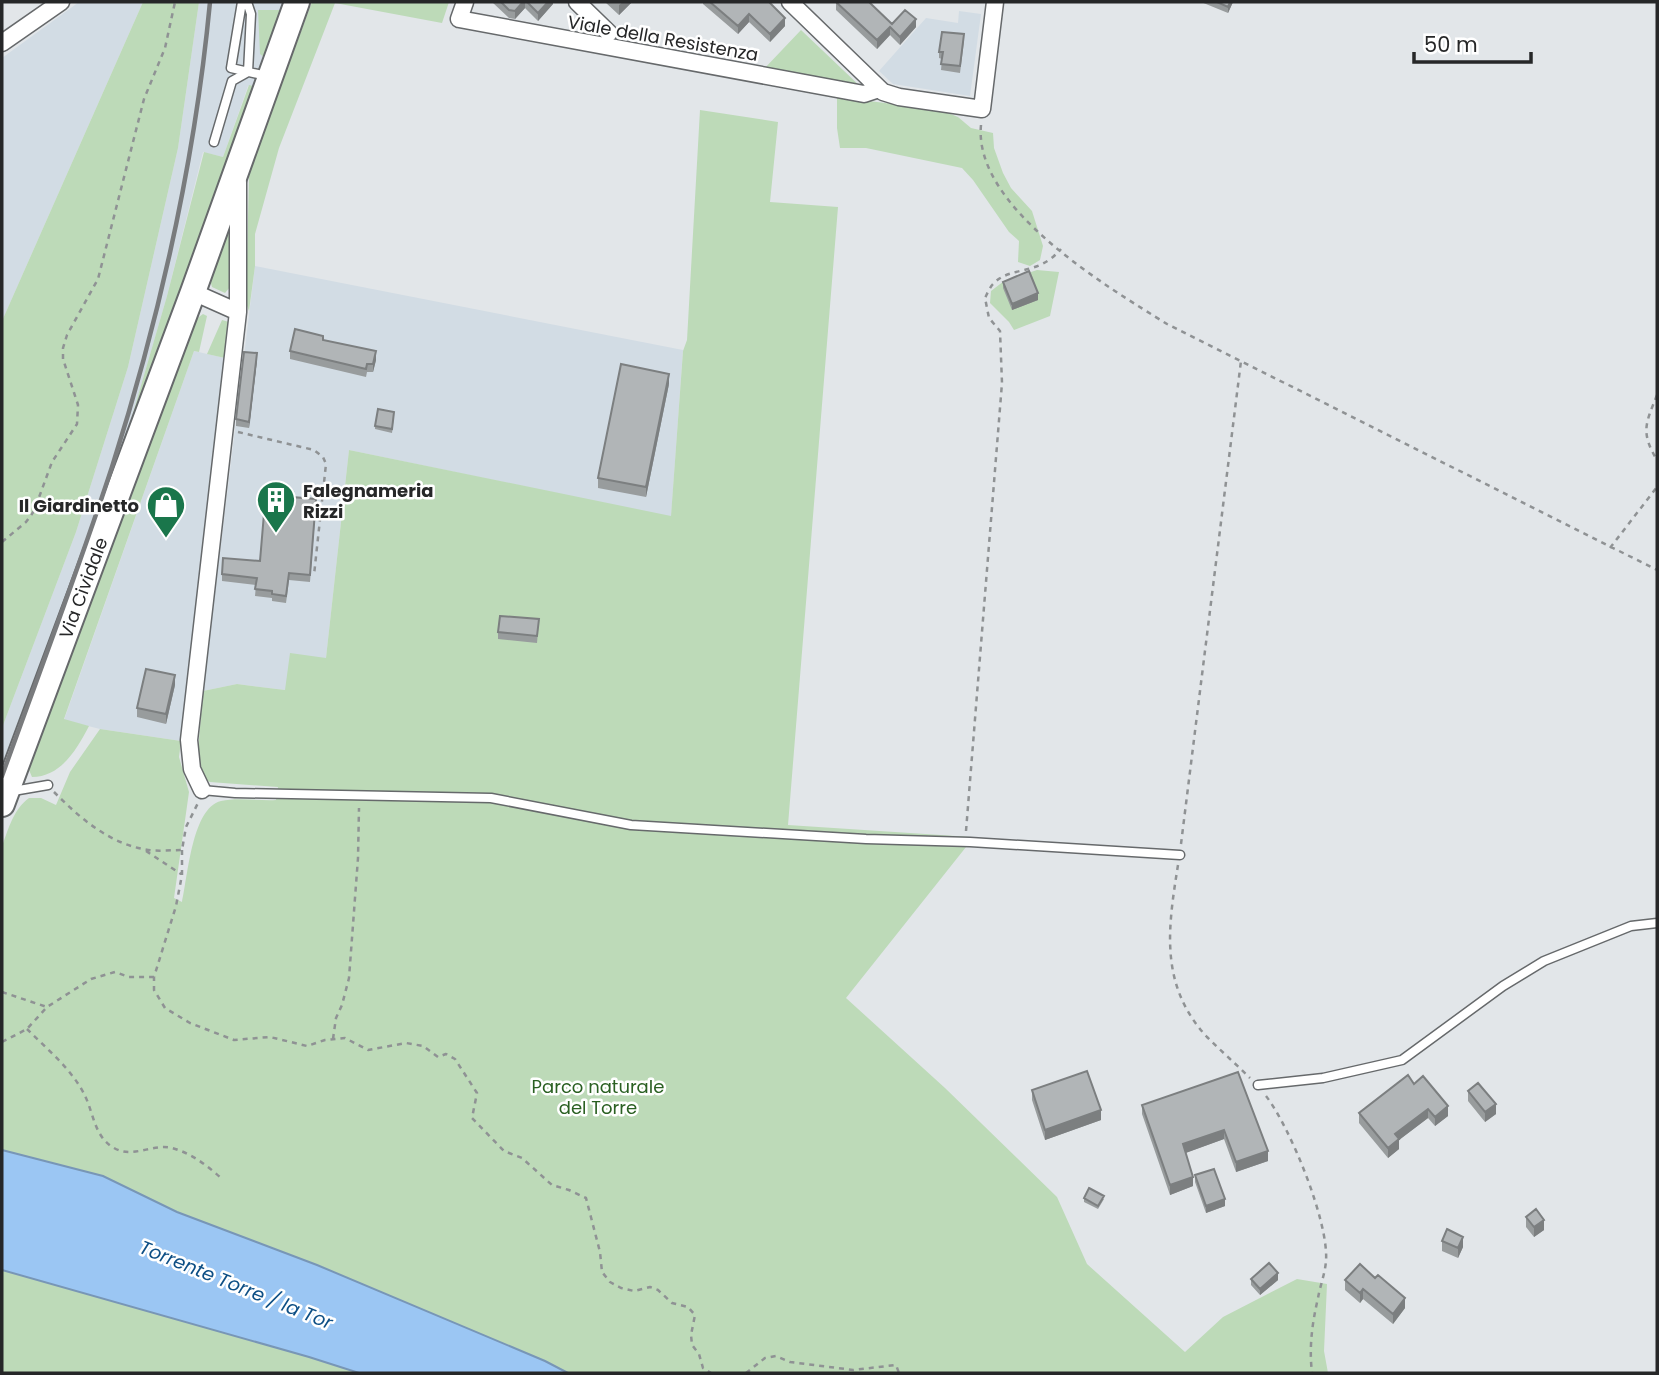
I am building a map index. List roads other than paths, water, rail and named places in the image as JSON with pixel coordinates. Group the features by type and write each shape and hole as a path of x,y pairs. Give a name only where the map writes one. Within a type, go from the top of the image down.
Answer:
{"main road":[{"name":"Via Cividale","path":"4,798 193,292 238,162 259,75 297,2"}],"street":[{"path":"2,43 61,2"},
{"name":"Viale della Resistenza","path":"465,2 459,19 864,94 879,89"},
{"name":"Viale della Resistenza","path":"577,2 609,33"},
{"name":"Viale della Resistenza","path":"790,2 879,89 893,96 982,109 995,2"},
{"name":"Via Cividale","path":"202,790 192,769 189,740 225,429 244,314 238,162"},
{"path":"193,292 244,314"}],"lane":[{"path":"245,2 231,68 259,75"},
{"path":"245,2 251,14 259,75"},
{"path":"214,142 232,81 259,75"},
{"path":"4,798 48,785"},
{"path":"202,790 491,798 631,825 866,839 965,841 1180,855"},
{"path":"1258,1086 1323,1079 1402,1060 1503,986 1544,961 1631,926 1657,923"}],"water":[{"name":"Torrente Torre / la Tor","path":"2,1150 103,1176 177,1212 317,1265 568,1373 359,1373 2,1270"}],"railway":[{"path":"2,776 99,506 145,353 185,179 210,2"}],"place":[{"name":"Falegnameria Rizzi","path":"276,534"},
{"name":"Il Giardinetto","path":"166,539"}],"park label":[{"name":"Parco naturale del Torre","path":"598,1096"}]}
